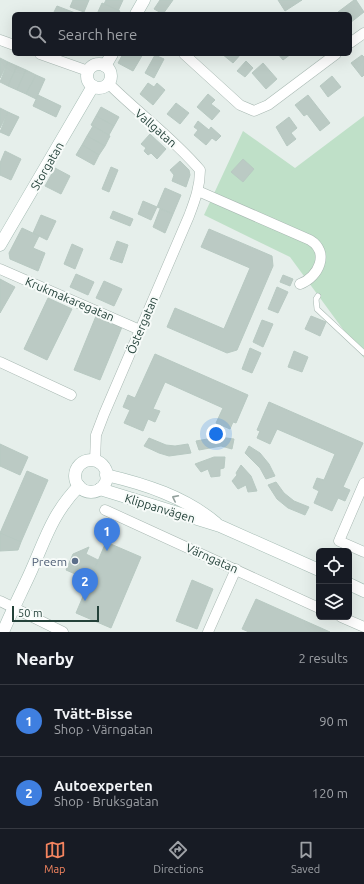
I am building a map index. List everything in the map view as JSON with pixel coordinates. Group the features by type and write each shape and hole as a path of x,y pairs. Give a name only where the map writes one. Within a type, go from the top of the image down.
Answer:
{"street":[{"path":"138,12 144,0"},
{"path":"352,42 364,33"},
{"path":"0,40 12,44"},
{"path":"46,56 88,71"},
{"path":"105,66 111,56"},
{"path":"186,56 240,105 254,111 268,105 333,56"},
{"path":"98,64 105,66 111,77 108,83 98,88 93,86 87,77 88,71 92,66 98,64"},
{"name":"Vallgatan","path":"108,83 130,105 190,157 200,170 200,175"},
{"name":"Storgatan","path":"0,245 93,86"},
{"name":"Östergatan","path":"95,461 96,435 198,191 200,175"},
{"path":"198,191 310,240 319,246 321,254 319,266 310,280 300,284"},
{"name":"Krukmakaregatan","path":"0,269 140,330"},
{"path":"0,362 71,395"},
{"path":"86,461 95,461 104,468 106,475 106,481 100,489 89,492 78,486 75,478 77,469 86,461"},
{"name":"Klippanvägen","path":"106,475 166,493 204,512 220,526"},
{"path":"364,483 339,541 364,552"},
{"path":"3,632 48,529 63,502 78,486"},
{"name":"Klippanvägen","path":"100,489 220,526 316,569"},
{"name":"Värngatan","path":"105,510 316,607"},
{"path":"208,632 236,569"},
{"path":"352,585 364,591"},
{"path":"0,601 63,632"},
{"path":"348,620 364,627"}],"lane":[{"path":"318,296 316,299 317,309 364,353"}],"green space":[{"path":"364,116 364,358 290,257 204,215 243,131 295,168"}],"building":[{"path":"73,0 89,0 84,12 70,7"},
{"path":"106,0 123,0 118,11 104,4"},
{"path":"160,0 173,0 164,12 159,12 154,9"},
{"path":"278,0 302,0 285,11"},
{"path":"356,0 364,12 352,21 352,12 338,12"},
{"path":"102,3 120,11 119,12 98,12"},
{"path":"57,6 73,12 54,12"},
{"path":"362,55 364,57 364,75 362,77 351,63"},
{"path":"122,56 142,56 133,71 118,63"},
{"path":"154,56 164,59 154,78 145,73"},
{"path":"224,56 239,56 233,63"},
{"path":"280,56 288,56 283,60"},
{"path":"0,58 8,62 0,78"},
{"path":"246,61 253,68 245,77 237,71"},
{"path":"8,62 17,66 8,86 0,82"},
{"path":"263,63 277,79 266,89 252,73"},
{"path":"17,66 26,70 17,90 8,86"},
{"path":"26,70 36,75 26,94 17,90"},
{"path":"36,75 45,79 36,99 26,94"},
{"path":"332,76 341,87 328,97 320,86"},
{"path":"148,83 154,87 157,83 165,90 153,105 140,94"},
{"path":"208,94 215,100 211,104 220,111 212,120 197,107"},
{"path":"38,95 61,106 56,117 33,106"},
{"path":"308,95 330,123 320,131 307,114 304,116 295,105"},
{"path":"176,103 189,113 180,124 167,114"},
{"path":"101,107 119,117 114,126 96,116"},
{"path":"0,108 8,112 0,128"},
{"path":"8,112 19,117 9,136 0,132"},
{"path":"96,116 114,126 109,135 91,125"},
{"path":"289,117 297,128 291,133 296,139 287,146 276,127"},
{"path":"198,121 209,130 211,127 221,136 216,141 212,138 206,145 194,135 198,130 194,127"},
{"path":"93,126 110,136 105,146 87,136"},
{"path":"150,134 166,149 157,159 151,153 148,155 144,151 146,148 141,144"},
{"path":"87,136 105,146 99,155 82,145"},
{"path":"82,145 99,155 94,165 76,155"},
{"path":"5,151 21,159 11,180 0,175 0,163"},
{"path":"243,159 254,169 243,182 231,172"},
{"path":"180,161 189,170 190,175 186,187 172,181 174,175 170,170"},
{"path":"111,167 118,170 109,192 102,189"},
{"path":"55,168 70,176 61,194 45,186"},
{"path":"165,188 181,195 173,214 157,207"},
{"path":"143,201 157,207 151,220 138,214"},
{"path":"160,209 173,214 165,233 153,227"},
{"path":"113,211 133,219 130,226 110,218"},
{"path":"41,215 56,221 47,240 33,233"},
{"path":"22,228 39,236 33,248 45,253 38,271 10,259 9,253"},
{"path":"209,229 272,256 273,266 237,350 227,353 167,327 175,308 224,329 250,268 201,247"},
{"path":"117,241 128,245 122,263 110,259"},
{"path":"72,244 83,249 75,269 64,264"},
{"path":"76,274 94,282 88,295 70,287"},
{"path":"283,275 293,279 290,286 280,282"},
{"path":"0,279 15,287 0,313"},
{"path":"104,281 122,289 114,306 96,298"},
{"path":"277,287 288,292 278,313 268,309"},
{"path":"48,298 72,309 47,360 24,349"},
{"path":"96,316 122,327 100,380 74,370"},
{"path":"311,316 326,322 320,336 305,329"},
{"path":"262,320 273,324 263,347 253,342"},
{"path":"250,348 261,353 252,373 242,369"},
{"path":"294,351 308,357 302,372 288,367"},
{"path":"155,354 248,395 236,423 233,422 230,429 216,423 223,408 165,382 153,409 160,411 155,422 148,419 143,431 124,423 130,410 123,407 128,395 135,398"},
{"path":"269,402 363,443 343,487 350,490 345,501 338,498 332,511 314,503 319,491 313,488 317,478 324,480 335,454 277,429 270,444 257,438 260,431 257,430"},
{"path":"219,437 234,439 232,449 221,446 199,450 196,441"},
{"path":"149,438 166,445 175,446 188,444 191,453 169,456 159,453 144,446"},
{"path":"0,444 28,457 20,475 0,466"},
{"path":"249,446 260,453 269,464 275,476 266,479 260,468 245,453"},
{"path":"214,457 225,457 224,468 220,469 220,476 211,477 208,469 201,472 195,464"},
{"path":"241,465 251,476 257,491 248,492 246,485 238,489 232,481 237,475 236,473"},
{"path":"27,471 48,480 21,542 0,533"},
{"path":"276,482 284,493 294,501 309,507 305,515 288,508 277,499 268,485"},
{"path":"0,533 21,542 18,550 0,551"},
{"path":"106,542 141,557 111,628 76,613"},
{"path":"89,547 86,554 98,560 89,580 66,570 73,554"},
{"path":"192,580 213,589 197,629 176,621"},
{"path":"256,599 330,632 249,632 242,629"}],"place":[{"name":"Tvätt-Bisse","path":"107,551"},
{"name":"Preem","path":"75,561"},
{"name":"Autoexperten","path":"85,601"}]}
